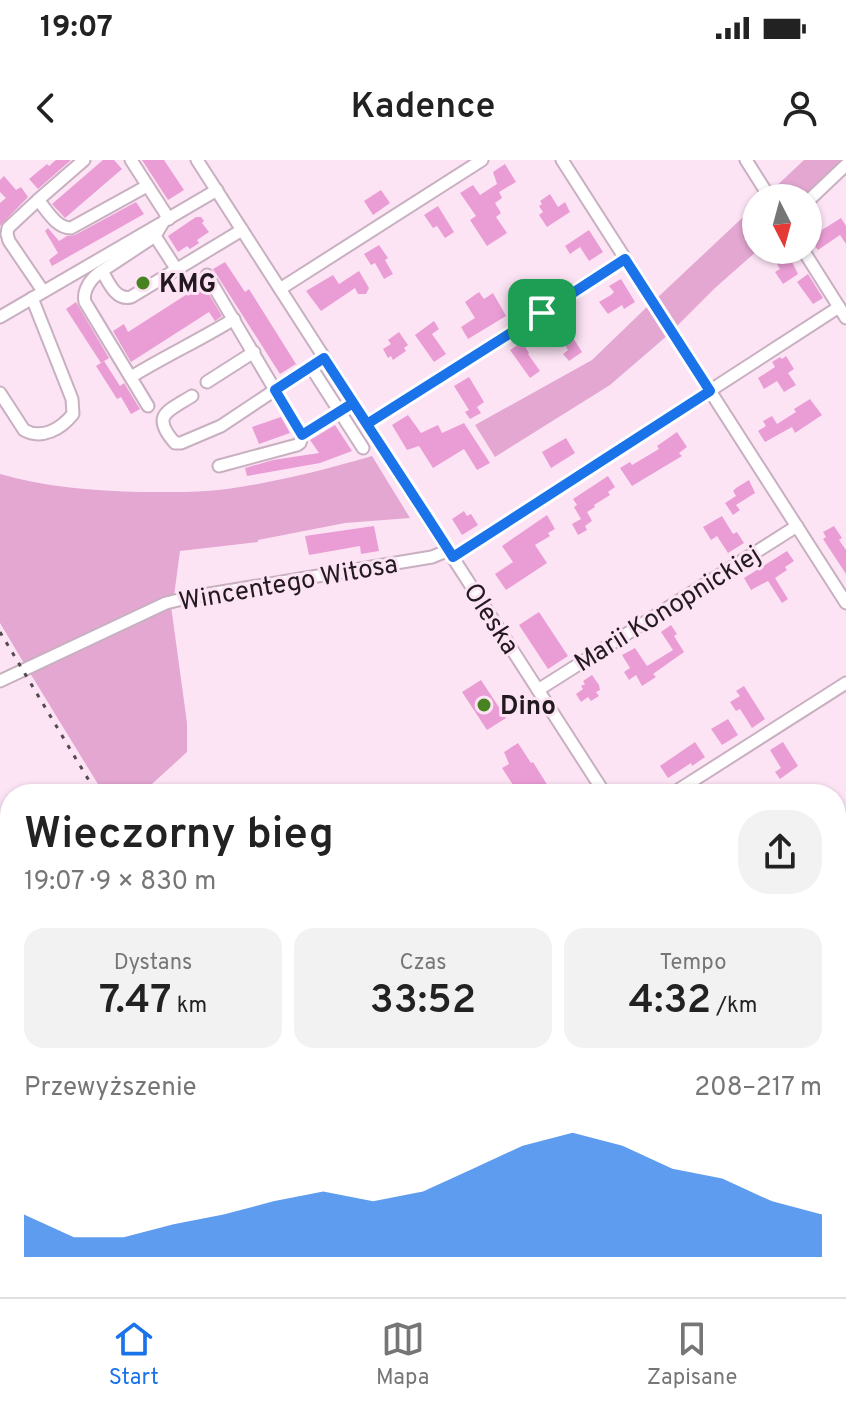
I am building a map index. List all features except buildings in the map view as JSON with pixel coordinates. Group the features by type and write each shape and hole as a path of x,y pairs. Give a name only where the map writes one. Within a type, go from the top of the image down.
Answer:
{"street":[{"path":"43,291 9,241 8,228 84,160"},
{"path":"131,160 166,220"},
{"name":"Oleska","path":"197,160 599,784"},
{"path":"280,289 482,160"},
{"path":"562,160 846,603"},
{"path":"746,160 761,184"},
{"path":"822,188 846,165"},
{"path":"38,200 59,225 71,228 147,186"},
{"path":"0,317 217,190"},
{"path":"148,406 85,302 85,293 94,276 155,236 166,220"},
{"path":"102,271 118,296 124,299 131,297 242,230"},
{"path":"155,236 177,270"},
{"path":"367,424 625,259"},
{"path":"812,264 846,318"},
{"path":"207,275 302,435"},
{"path":"0,393 29,433 48,433 73,414 72,399 32,298"},
{"name":"Wincentego Witosa","path":"0,681 166,603 451,554 839,307"},
{"path":"131,377 234,319"},
{"path":"207,382 254,352"},
{"path":"192,396 165,413 163,418 162,424 175,443 221,426 324,358"},
{"path":"311,367 363,448"},
{"path":"219,466 297,445 302,435 353,403"},
{"name":"Marii Konopnickiej","path":"538,690 797,526"},
{"path":"688,784 846,683"}],"shaded area":[{"path":"804,160 846,160 821,184 778,184"},
{"path":"742,218 742,264 676,327 657,298"},
{"path":"649,305 668,335 610,385 495,457 475,425 592,360"},
{"path":"372,456 410,518 345,523 258,542 180,551 174,596 25,665 0,623 0,474 87,489 195,492 264,483"},
{"path":"171,606 187,723 187,752 152,784 98,784 30,673"}],"railway":[{"path":"0,632 91,784"}],"place":[{"name":"KMG","path":"143,283"},
{"name":"Dino","path":"484,705"}],"route":[{"path":"625,259 710,391 453,557 353,403 302,435 275,390 324,358 367,424 542,313 625,259"}]}
